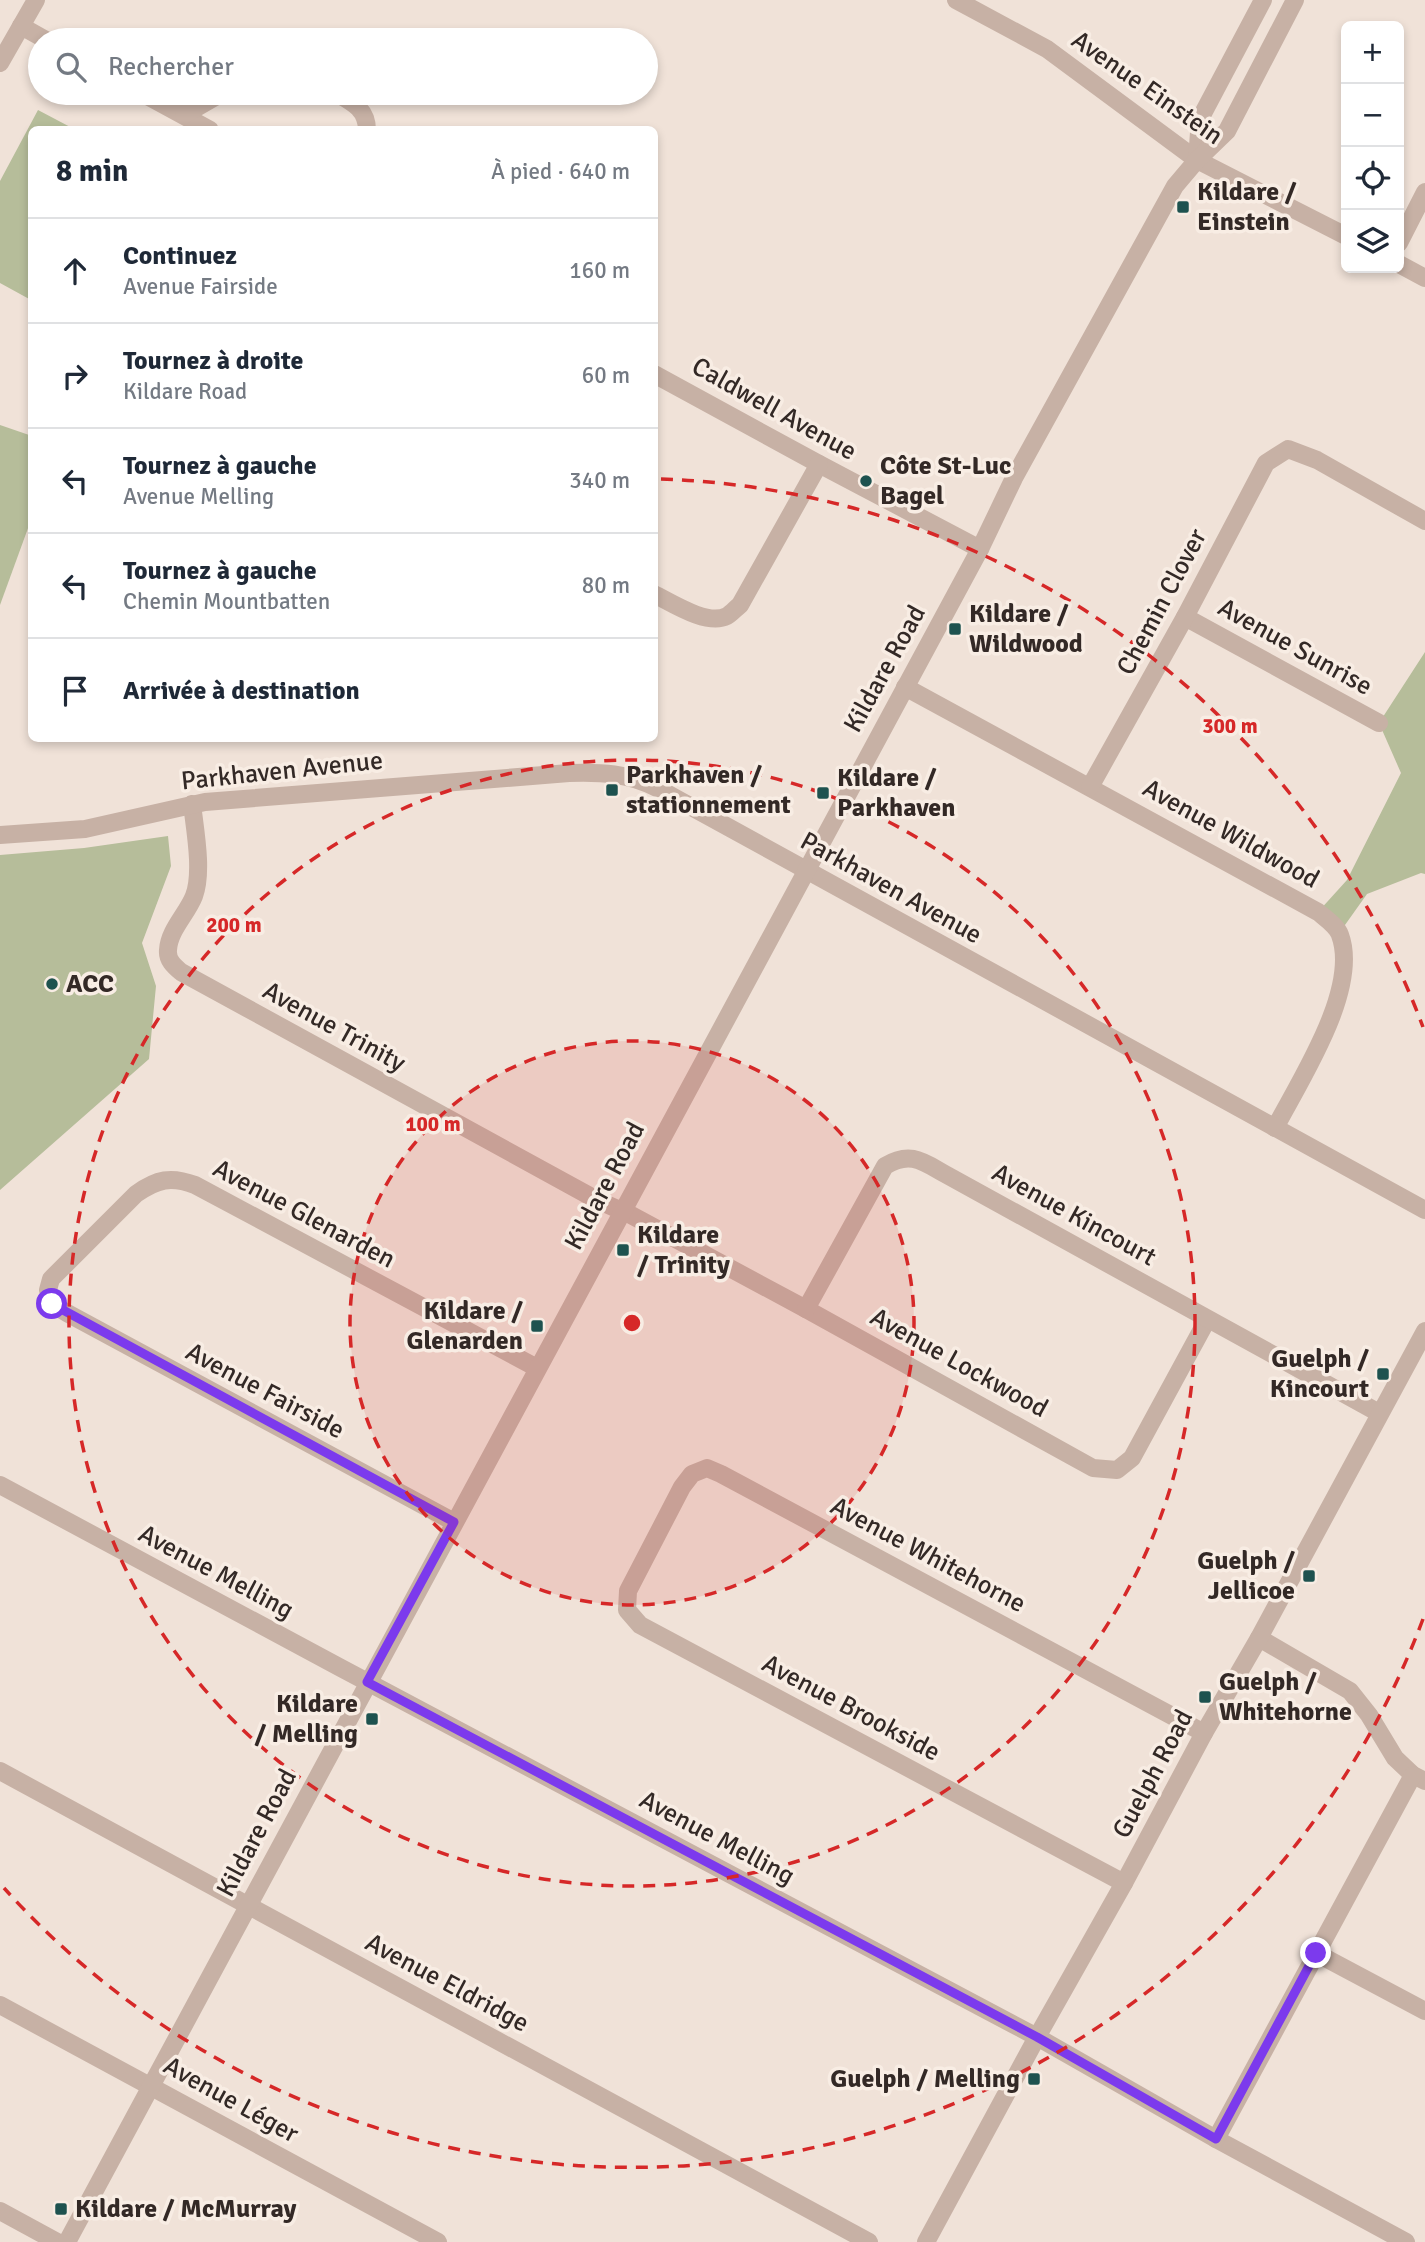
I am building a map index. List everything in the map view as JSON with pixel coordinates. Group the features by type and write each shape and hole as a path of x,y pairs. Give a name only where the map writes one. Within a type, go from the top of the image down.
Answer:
{"street":[{"path":"0,63 36,0"},
{"name":"Avenue Einstein","path":"956,0 1047,48 1197,160 1341,233"},
{"path":"1197,160 1200,119 1263,0"},
{"name":"Kildare Road","path":"66,2242 980,549 1014,478 1089,339 1175,186 1227,131 1295,0"},
{"path":"21,26 28,30"},
{"path":"164,105 203,126"},
{"path":"184,116 202,105"},
{"path":"358,105 367,120 367,126"},
{"path":"1404,233 1425,192"},
{"path":"1404,267 1425,278"},
{"name":"Caldwell Avenue","path":"658,376 980,549"},
{"name":"Chemin Clover","path":"1090,787 1185,617 1266,463 1287,449 1317,460 1425,521"},
{"path":"658,595 687,611 710,618 727,617 740,605 819,464"},
{"name":"Avenue Sunrise","path":"1185,617 1379,723"},
{"name":"Avenue Wildwood","path":"905,687 1318,912 1339,932 1346,959 1342,990 1317,1048 1275,1128"},
{"name":"Parkhaven Avenue","path":"0,835 85,829 192,804 569,773 614,773 631,777 648,783 1425,1210"},
{"name":"Avenue Trinity","path":"192,804 197,883 193,899 169,942 168,955 181,972 597,1200 622,1211"},
{"name":"Avenue Kincourt","path":"806,1309 885,1166 907,1157 920,1160 1379,1413"},
{"name":"Avenue Glenarden","path":"52,1304 48,1290 51,1279 136,1194 149,1185 179,1179 207,1191 537,1368"},
{"name":"Avenue Lockwood","path":"622,1211 806,1309 1093,1468 1117,1470 1132,1458 1208,1320"},
{"name":"Avenue Fairside","path":"52,1304 454,1522"},
{"name":"Guelph Road","path":"926,2242 1425,1331"},
{"name":"Avenue Whitehorne","path":"654,1538 682,1487 692,1474 706,1468 722,1474 1204,1733"},
{"name":"Avenue Melling","path":"0,1485 1037,2037 1216,2139 1406,2242"},
{"name":"Avenue Brookside","path":"654,1538 628,1591 627,1610 640,1625 1124,1883"},
{"path":"1216,2139 1316,1953 1419,1778 1395,1758 1350,1691 1259,1638"},
{"name":"Avenue Eldridge","path":"0,1770 869,2242"},
{"path":"1316,1953 1425,2011"},
{"name":"Avenue Léger","path":"0,2005 438,2242"},
{"path":"0,2211 57,2242"}],"green space":[{"path":"38,110 68,126 29,126"},
{"path":"28,129 28,298 0,283 0,181"},
{"path":"0,425 28,435 28,528 0,605"},
{"path":"1425,652 1425,874 1421,873 1367,894 1340,932 1318,912 1347,880 1401,773 1379,723"},
{"path":"168,836 171,866 142,943 156,986 149,1059 0,1190 0,855 84,848"}],"place":[{"name":"Kildare / Einstein","path":"1183,207"},
{"name":"Côte St-Luc Bagel","path":"866,481"},
{"name":"Kildare / Wildwood","path":"955,629"},
{"name":"Parkhaven / stationnement","path":"612,790"},
{"name":"Kildare / Parkhaven","path":"823,793"},
{"name":"ACC","path":"52,984"},
{"name":"Kildare / Trinity","path":"623,1250"},
{"name":"Kildare / Glenarden","path":"537,1326"},
{"name":"Guelph / Kincourt","path":"1383,1374"},
{"name":"Guelph / Jellicoe","path":"1309,1576"},
{"name":"Guelph / Whitehorne","path":"1205,1697"},
{"name":"Kildare / Melling","path":"372,1719"},
{"name":"Guelph / Melling","path":"1034,2079"},
{"name":"Kildare / McMurray","path":"61,2209"}],"route":[{"path":"52,1304 454,1522 367,1682 1037,2037 1216,2139 1316,1953"}]}
